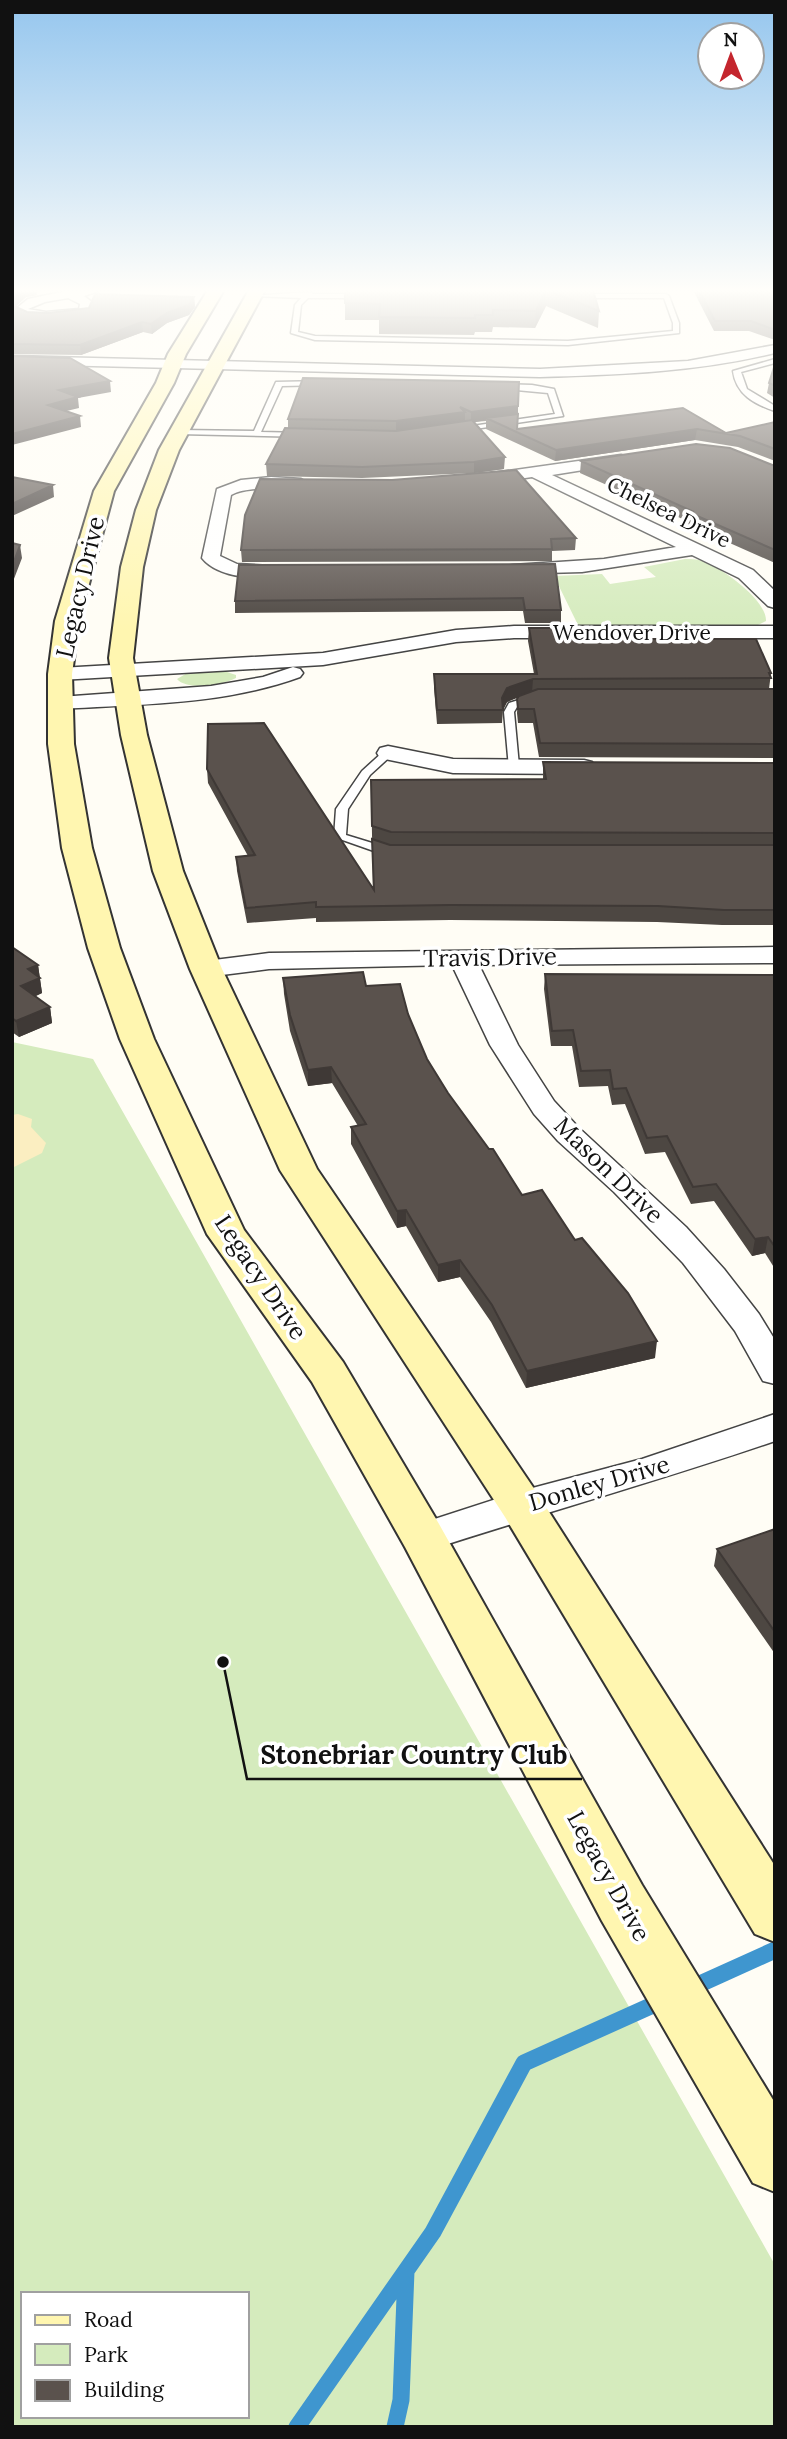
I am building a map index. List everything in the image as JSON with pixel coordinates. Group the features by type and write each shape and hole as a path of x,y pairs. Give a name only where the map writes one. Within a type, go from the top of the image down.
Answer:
{"main road":[{"name":"Legacy Drive","path":"153,404 104,491 68,621 60,689 61,744 77,848 104,948 137,1039 226,1234 328,1373 423,1537 622,1903 761,2136"},
{"name":"Legacy Drive","path":"195,404 169,450 146,510 132,567 121,658 134,735 168,871 206,969 299,1170 521,1505 775,1916"}],"street":[{"path":"463,482 642,456"},
{"name":"Chelsea Drive","path":"536,473 746,574 775,602"},
{"path":"302,570 238,570 220,566 211,558 223,493 233,486 251,482 320,484"},
{"path":"498,570 577,569 629,563 695,549"},
{"name":"Wendover Drive","path":"60,689 123,671 323,659 456,636 514,632 775,632"},
{"name":"Wendover Drive","path":"60,689 128,697 216,691 281,678 323,659"},
{"path":"388,752 453,766 609,767"},
{"name":"Travis Drive","path":"206,969 269,961 461,957 775,956"},
{"name":"Mason Drive","path":"461,957 491,1021 530,1087 559,1125 634,1193 702,1262 758,1337 775,1372"},
{"name":"Donley Drive","path":"423,1537 521,1505 647,1471 775,1427"}],"lane":[{"path":"257,433 270,404"},
{"path":"453,431 559,416 555,404"},
{"path":"179,432 283,434 297,428 309,431"},
{"path":"513,766 509,712 513,705 522,701 548,697"},
{"path":"388,752 366,773 342,809 340,837 390,853 404,853"}],"green space":[{"path":"696,559 710,564 742,585 759,604 766,621 756,626 578,625 554,576 602,574 610,584 656,577 644,567"},
{"path":"224,671 236,675 236,678 214,685 197,686 182,683 177,679 189,672"},
{"path":"12,1042 93,1059 775,2265 775,2427 12,2427"}],"sand":[{"path":"18,1114 32,1119 31,1127 46,1143 42,1153 12,1168 12,1115"}],"building":[{"path":"12,404 52,404 48,405 80,416 12,434"},
{"path":"294,404 518,404 518,406 471,412 460,407 465,412 396,421 288,419"},
{"path":"683,408 726,433 775,422 775,449 740,436 697,429 556,450 486,418 518,414 517,429"},
{"path":"472,420 505,457 474,462 362,467 266,464 285,428 396,431"},
{"path":"696,444 730,448 775,466 775,550 581,461"},
{"path":"516,470 576,538 551,539 552,549 241,550 245,515 260,479 392,480"},
{"path":"12,477 53,485 12,504"},
{"path":"12,543 20,545 12,567"},
{"path":"555,564 561,610 525,610 523,598 235,601 239,565"},
{"path":"529,628 564,628 565,639 756,639 771,678 533,679 507,688 502,698 503,710 437,710 434,674 537,674"},
{"path":"538,689 775,689 775,744 540,743 534,709 518,709 517,699"},
{"path":"264,723 374,890 372,839 390,845 775,845 775,910 658,906 316,907 316,902 246,908 236,857 255,855 207,769 208,724"},
{"path":"543,762 775,763 775,833 391,832 372,826 371,780 546,779"},
{"path":"12,947 38,965 28,969 40,978 21,986 50,1007 16,1021 12,1018"},
{"path":"363,972 366,986 400,984 408,1014 427,1059 448,1093 489,1149 493,1149 522,1195 542,1190 575,1240 582,1238 628,1293 657,1341 527,1371 492,1305 460,1260 438,1265 406,1210 397,1211 351,1127 366,1124 331,1067 308,1070 290,1015 283,978"},
{"path":"545,974 775,975 775,1247 768,1237 755,1239 716,1184 693,1187 667,1136 647,1138 626,1088 613,1089 610,1070 581,1071 573,1030 552,1031"},
{"path":"775,1529 775,1632 717,1549"}],"waterway":[{"path":"691,1988 775,1950"},
{"path":"297,2427 433,2232 524,2063 664,2000"},
{"path":"395,2427 401,2400 406,2271"}],"place":[{"name":"Stonebriar Country Club","path":"223,1662"}]}
